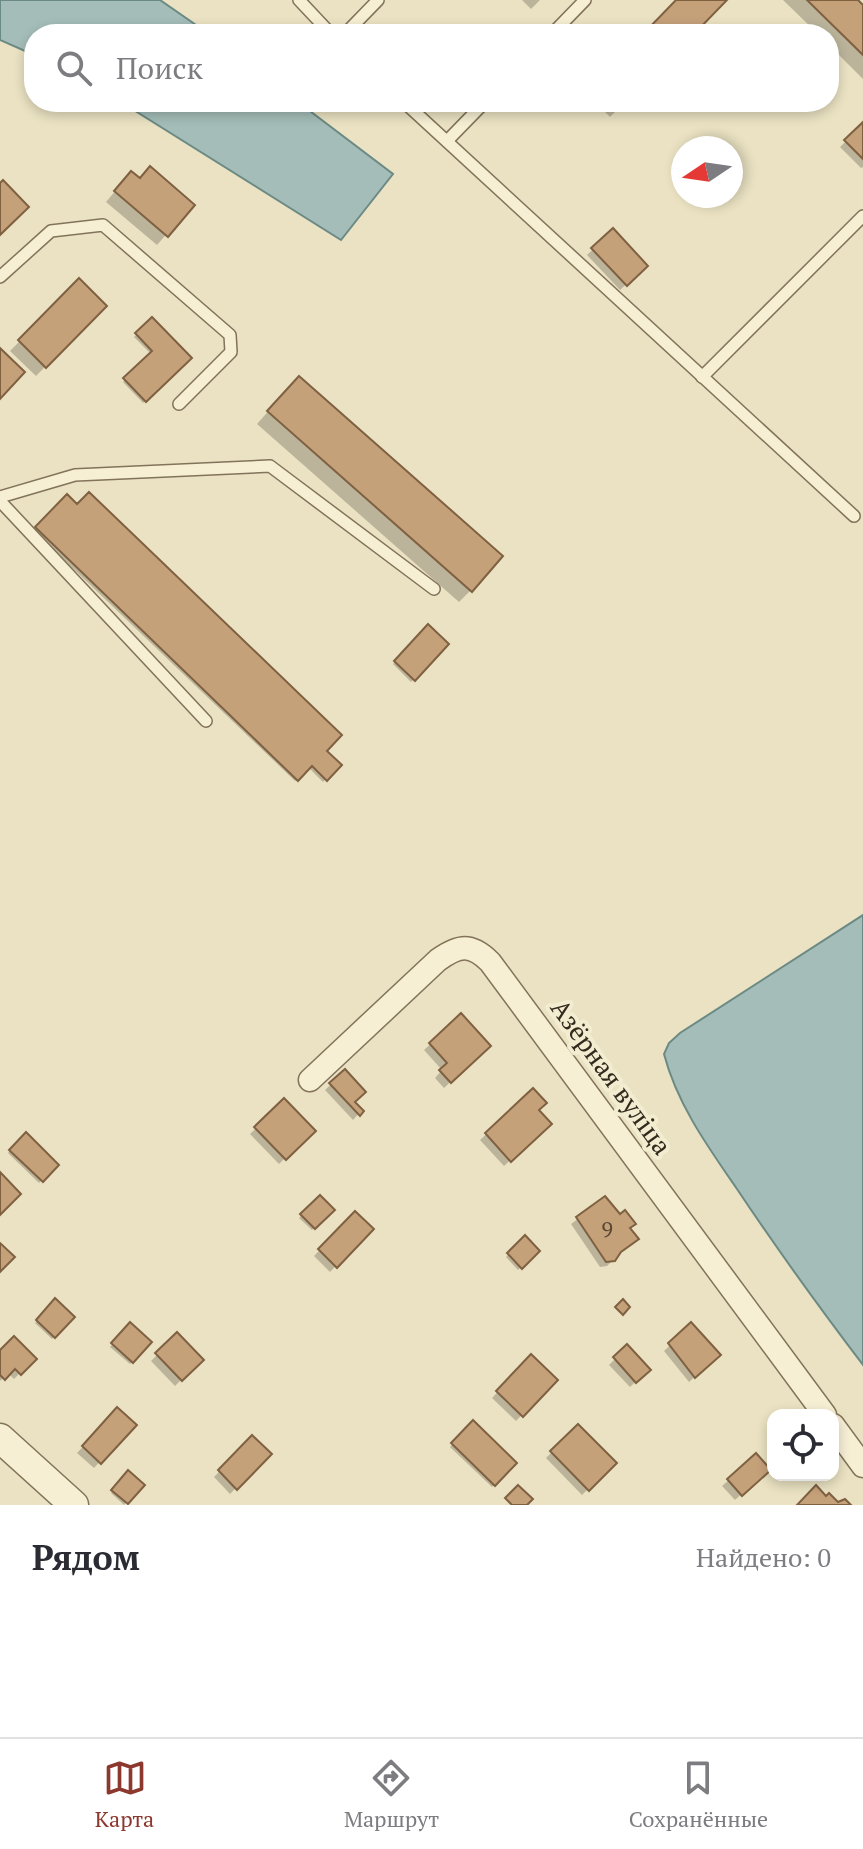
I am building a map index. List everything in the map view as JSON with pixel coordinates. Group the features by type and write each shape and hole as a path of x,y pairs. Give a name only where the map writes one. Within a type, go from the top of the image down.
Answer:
{"street":[{"name":"Азёрная вуліца","path":"310,1080 438,960 452,951 465,948 479,950 821,1409"},
{"path":"839,1433 863,1466"},
{"path":"0,1438 74,1505"}],"lane":[{"path":"299,0 322,24"},
{"path":"355,24 378,0"},
{"path":"562,24 585,0"},
{"path":"415,112 854,516"},
{"path":"447,141 475,112"},
{"path":"702,377 863,216"},
{"path":"0,277 51,231 103,225 230,335 231,352 179,404"},
{"path":"206,721 0,499 75,475 270,466 434,589"}],"water":[{"path":"0,0 160,0 195,24 24,24 24,51 0,40"},
{"path":"137,112 311,112 393,174 341,240"},
{"path":"863,915 863,1365 783,1256 705,1141 685,1108 664,1054 669,1043 680,1033"}],"building":[{"path":"676,0 727,0 704,24 653,24"},
{"path":"807,0 858,0 863,5 863,55 839,31 839,24 831,24"},
{"path":"863,122 863,159 844,140"},
{"path":"150,166 195,205 168,237 114,191 131,171 140,178"},
{"path":"3,180 29,207 0,235 0,183"},
{"path":"613,228 648,266 627,286 591,248"},
{"path":"79,278 107,306 46,368 18,340"},
{"path":"152,317 192,358 146,402 123,378 152,351 135,333"},
{"path":"0,348 25,372 0,399"},
{"path":"299,376 503,556 472,592 267,411"},
{"path":"89,492 342,735 327,751 342,765 327,781 312,766 298,781 35,527 67,494 77,504"},
{"path":"428,624 449,644 415,681 394,661"},
{"path":"461,1013 491,1046 451,1083 439,1070 447,1063 429,1043"},
{"path":"345,1069 366,1092 355,1102 364,1111 360,1116 329,1083"},
{"path":"533,1088 547,1103 539,1110 552,1124 511,1162 485,1133"},
{"path":"284,1098 316,1131 286,1160 254,1127"},
{"path":"26,1132 59,1165 43,1182 9,1150"},
{"path":"0,1172 21,1194 0,1215"},
{"path":"320,1195 335,1210 315,1229 300,1214"},
{"path":"605,1196 620,1214 625,1210 636,1224 630,1228 639,1239 621,1252 615,1261 606,1262 576,1217"},
{"path":"355,1211 374,1229 337,1268 318,1249"},
{"path":"525,1235 540,1251 522,1269 507,1253"},
{"path":"0,1243 15,1257 0,1272"},
{"path":"55,1298 75,1317 55,1338 36,1320"},
{"path":"623,1299 630,1307 623,1315 615,1307"},
{"path":"130,1322 152,1342 133,1363 111,1343"},
{"path":"691,1322 721,1355 695,1378 668,1343"},
{"path":"177,1332 204,1360 182,1381 155,1353"},
{"path":"14,1336 37,1359 21,1375 15,1369 5,1380 0,1375 0,1350"},
{"path":"627,1344 651,1370 636,1383 613,1357"},
{"path":"531,1354 558,1380 523,1417 496,1391"},
{"path":"117,1407 137,1425 101,1464 82,1446"},
{"path":"473,1420 517,1463 495,1486 451,1443"},
{"path":"578,1424 617,1463 589,1491 550,1451"},
{"path":"252,1435 272,1454 237,1490 218,1470"},
{"path":"756,1453 767,1465 767,1474 742,1496 727,1479"},
{"path":"128,1470 145,1485 128,1504 111,1490"},
{"path":"518,1485 533,1499 527,1505 512,1505 505,1498"},
{"path":"816,1485 826,1496 829,1493 838,1502 845,1499 851,1505 797,1505"}]}
